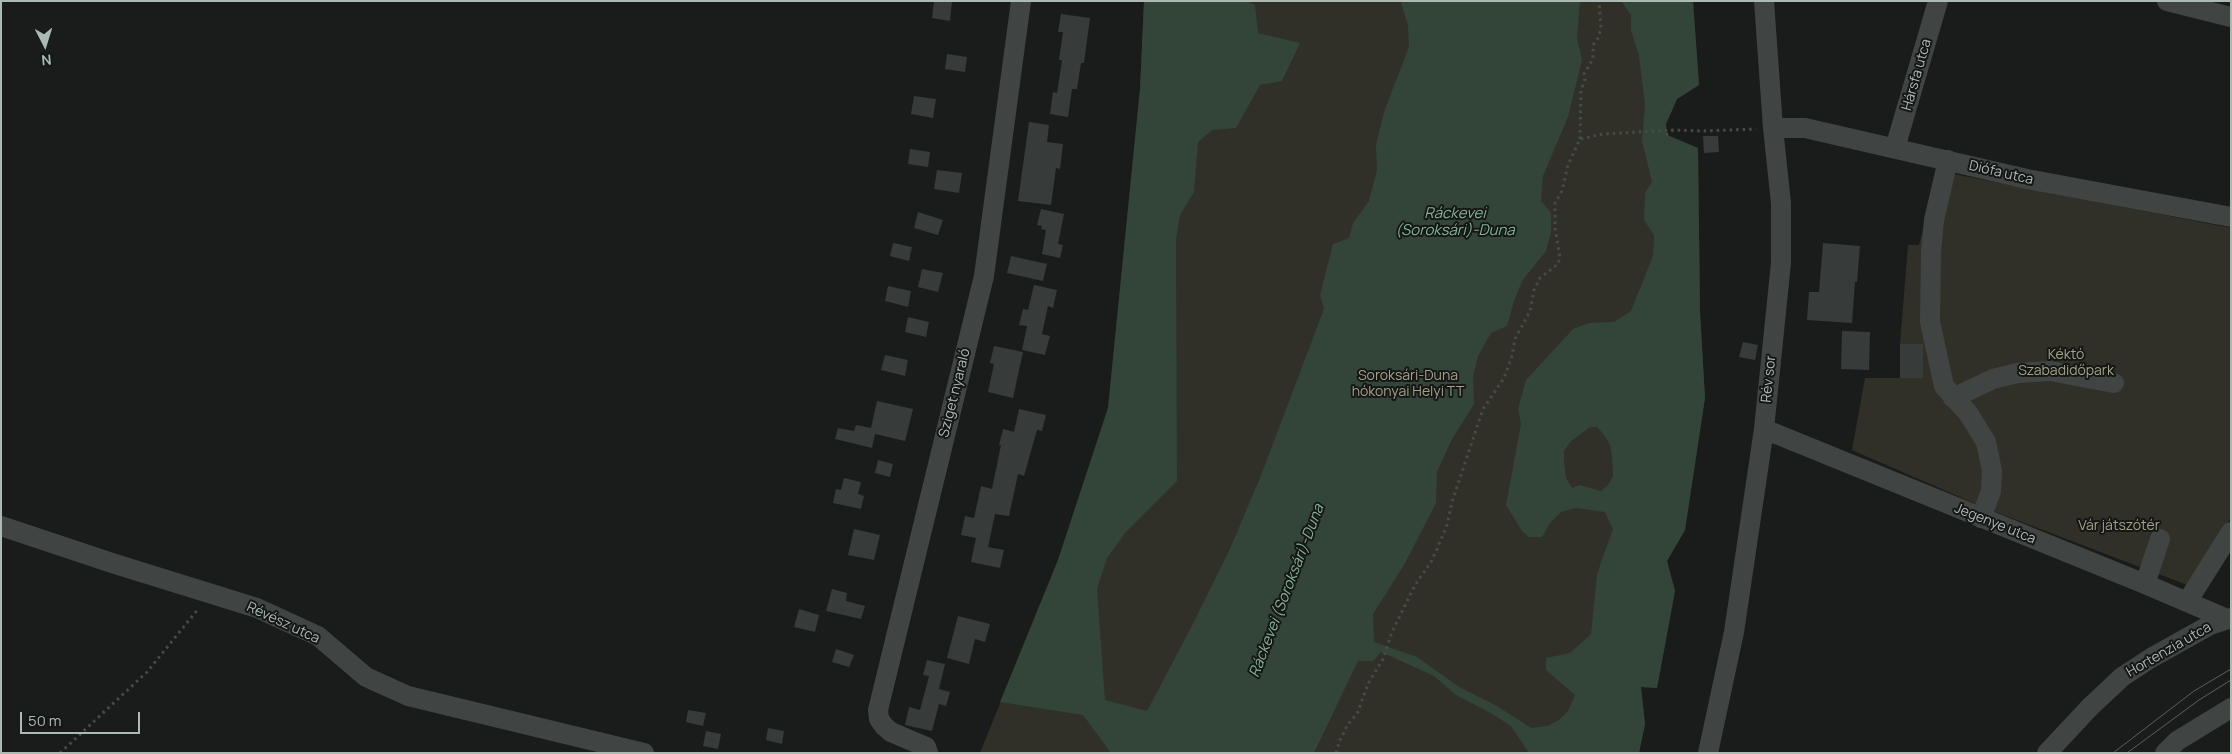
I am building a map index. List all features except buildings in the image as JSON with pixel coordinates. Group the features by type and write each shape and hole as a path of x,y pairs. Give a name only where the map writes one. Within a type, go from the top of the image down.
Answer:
{"street":[{"name":"Sziget nyaraló","path":"928,753 926,747 891,732 884,726 878,719 878,710 984,276 1021,1"},
{"name":"Rév sor","path":"1708,753 1734,632 1764,429 1781,263 1781,203 1773,128 1764,1"},
{"name":"Hársfa utca","path":"1895,148 1938,1"},
{"path":"2175,2 2231,16"},
{"name":"Diófa utca","path":"1773,128 1805,128 2105,194 2231,217"},
{"path":"1948,160 1934,220 1931,252 1930,322 1944,386 1968,413 1986,442 1992,471 1991,491 1982,518"},
{"path":"1953,398 1993,379 2017,373 2050,371 2114,383"},
{"name":"Jegenye utca","path":"1764,429 2229,618"},
{"name":"Révész utca","path":"1,526 257,608 318,636 366,677 408,696 644,753"},
{"path":"2187,602 2231,532"},
{"path":"2145,584 2160,539"},
{"name":"Hortenzia utca","path":"2047,753 2090,707 2122,677 2151,658 2202,630 2229,618"},
{"path":"2165,753 2177,742 2231,708"}],"path":[{"path":"1336,753 1340,740 1348,724 1357,714 1368,684 1384,656 1392,632 1415,586 1434,556 1447,525 1452,502 1483,409 1504,378 1512,356 1515,339 1530,311 1534,290 1540,278 1558,264 1560,258 1555,228 1555,203 1562,191 1568,165 1580,139 1584,74 1593,58 1593,45 1598,38 1601,28 1599,1"},
{"path":"1580,139 1603,134 1637,132 1773,128"},
{"path":"60,753 147,672 211,594"}],"green space":[{"name":"Soroksári-Duna hókonyai Helyi TT","path":"1144,1 1693,1 1699,85 1677,99 1666,124 1667,135 1698,148 1700,312 1705,398 1685,530 1667,561 1675,591 1657,688 1641,687 1645,724 1639,753 980,753 1058,560 1108,408 1140,89"},
{"name":"Kéktó Szabadidőpark","path":"1938,171 2231,228 2231,517 2190,586 1985,508 1852,450 1865,378 1900,378 1900,344 1908,245 1919,245"}],"water":[{"name":"Ráckevei (Soroksári)-Duna","path":"1144,1 1247,1 1255,5 1258,33 1300,43 1282,81 1260,85 1236,128 1212,130 1198,142 1194,192 1180,215 1176,240 1177,481 1125,533 1107,558 1097,589 1105,700 1147,711 1229,551 1260,478 1324,309 1320,295 1333,244 1349,238 1353,223 1369,201 1377,170 1376,144 1385,109 1409,47 1408,25 1402,1 1580,1 1577,38 1582,60 1568,117 1543,176 1541,201 1551,213 1551,232 1546,251 1522,281 1507,326 1491,333 1478,356 1473,377 1474,404 1452,439 1437,472 1436,503 1404,565 1373,614 1374,642 1417,657 1459,687 1497,706 1531,728 1547,726 1559,720 1568,711 1575,695 1546,670 1546,658 1570,653 1591,634 1597,574 1613,529 1605,512 1576,508 1561,512 1550,523 1542,537 1529,537 1522,531 1506,505 1521,424 1518,409 1526,380 1573,329 1589,323 1614,322 1631,311 1653,256 1654,235 1644,220 1645,193 1652,182 1642,141 1645,105 1639,56 1631,30 1631,15 1621,1 1693,1 1699,85 1677,99 1666,124 1667,135 1698,148 1700,312 1705,398 1685,530 1667,561 1675,591 1657,688 1641,687 1645,724 1639,753 1529,753 1511,726 1456,695 1434,676 1381,652 1373,661 1358,661 1314,753 1111,753 1083,715 1000,702 1058,560 1108,408 1140,89","holes":["1590,427 1597,427 1610,445 1613,476 1608,485 1601,491 1579,485 1572,488 1566,478 1564,451 1571,441"]}],"tram line":[{"path":"2113,753 2194,691 2231,669"},
{"path":"2127,753 2199,700 2231,680"}],"park label":[{"name":"Vár játszótér","path":"2119,526"}]}
